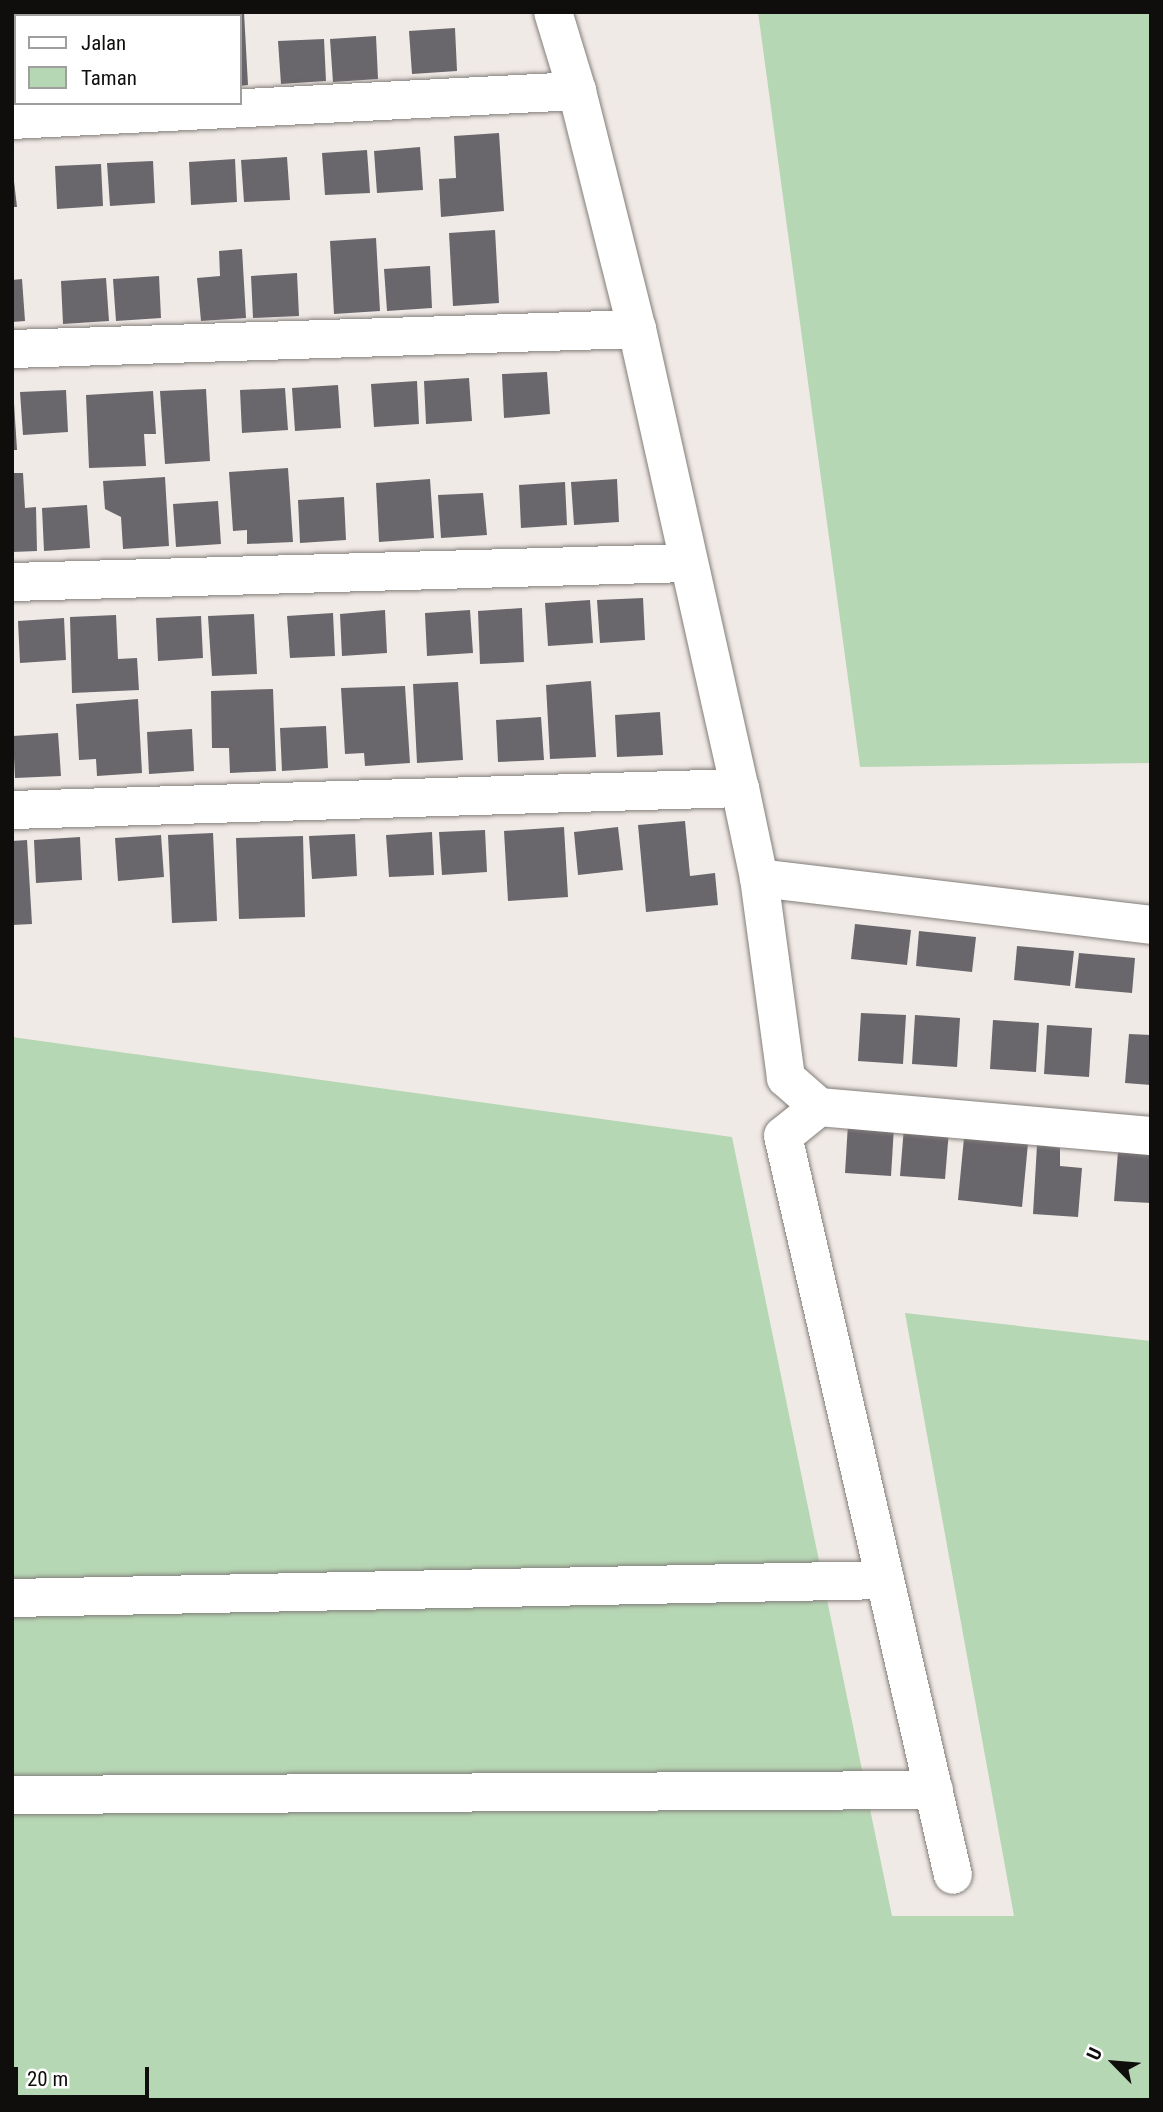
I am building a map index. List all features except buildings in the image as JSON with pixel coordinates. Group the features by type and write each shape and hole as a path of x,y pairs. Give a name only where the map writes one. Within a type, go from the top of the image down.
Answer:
{"street":[{"path":"553,12 577,91 637,328 740,788 759,878 786,1078 819,1107 1151,1136"},
{"path":"12,120 577,91"},
{"path":"12,349 637,328"},
{"path":"12,582 688,563"},
{"path":"12,810 740,788"},
{"path":"759,878 1151,925"},
{"path":"819,1107 783,1136 953,1875"},
{"path":"12,1598 885,1580"},
{"path":"12,1796 933,1790"}],"green space":[{"path":"758,12 1151,12 1151,763 860,767"},
{"path":"12,1037 732,1137 892,1916 1014,1916 905,1313 1151,1341 1151,2100 12,2100"}]}
